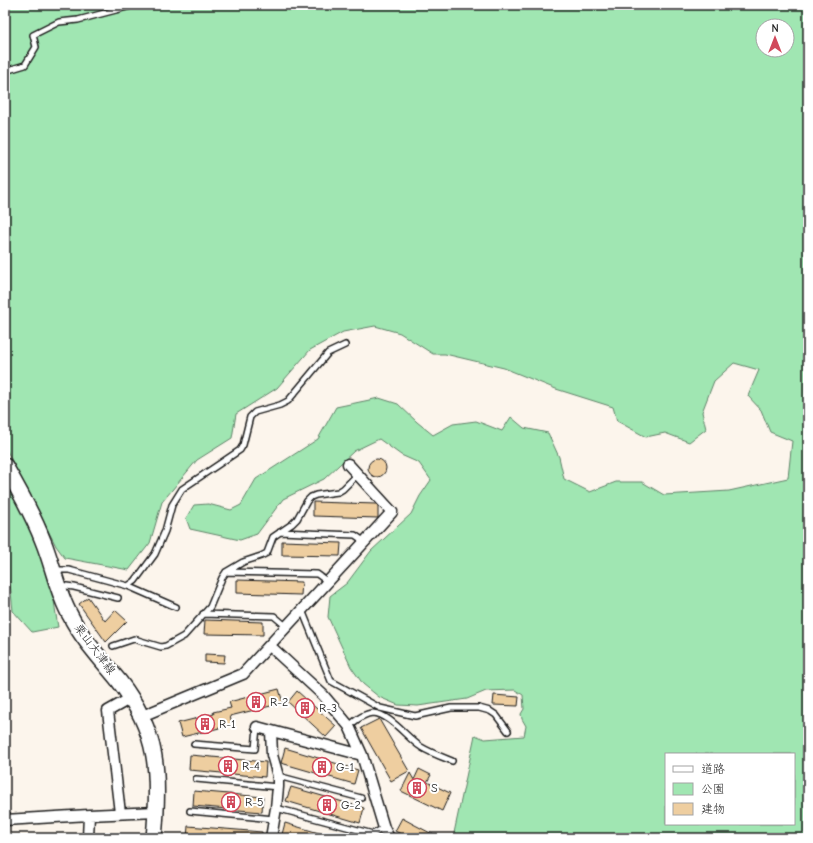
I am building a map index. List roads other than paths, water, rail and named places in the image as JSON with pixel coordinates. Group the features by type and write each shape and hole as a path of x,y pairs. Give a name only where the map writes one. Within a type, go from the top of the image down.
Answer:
{"main road":[{"name":"栗山大津線","path":"5,466 29,507 70,615 82,634 132,698 150,735 157,783 154,838"}],"street":[{"path":"142,716 243,674 392,512 348,464"},
{"path":"270,646 324,695 349,726 362,755 384,828 389,838"},
{"path":"120,813 108,711 132,698"},
{"path":"257,727 362,755"},
{"path":"271,731 272,755 278,782 276,808 271,838"},
{"path":"5,820 156,812"},
{"path":"88,838 90,815"}],"lane":[{"path":"5,72 25,65 36,47 33,35 59,22 78,20 135,5"},
{"path":"128,586 135,581 155,554 165,531 172,504 182,489 240,450 243,445 250,417 255,412 280,405 288,401 328,353 345,345"},
{"path":"113,646 134,639 161,647 166,646 184,636 212,604 222,578 226,572 243,562 267,553 273,537 297,519 311,497 338,492 358,474"},
{"path":"280,532 355,535 365,542"},
{"path":"53,570 69,570 128,586 176,607"},
{"path":"226,572 317,574 328,582"},
{"path":"58,585 74,587 118,598"},
{"path":"302,610 331,681 380,708 415,716 451,708 479,708 490,711 496,715 508,731"},
{"path":"203,614 274,616 287,627"},
{"path":"349,726 365,715 373,713 383,716 420,746 434,754 452,761"},
{"path":"194,744 255,749 257,727"},
{"path":"196,780 278,782 361,798"},
{"path":"276,808 373,834 384,828"},
{"path":"190,811 274,819"}],"place":[{"name":"R-2","path":"256,702"},
{"name":"R-3","path":"305,708"},
{"name":"R-1","path":"205,724"},
{"name":"R-4","path":"228,766"},
{"name":"G-1","path":"322,767"},
{"name":"S","path":"417,788"},
{"name":"R-5","path":"231,802"},
{"name":"G-2","path":"327,805"}]}
